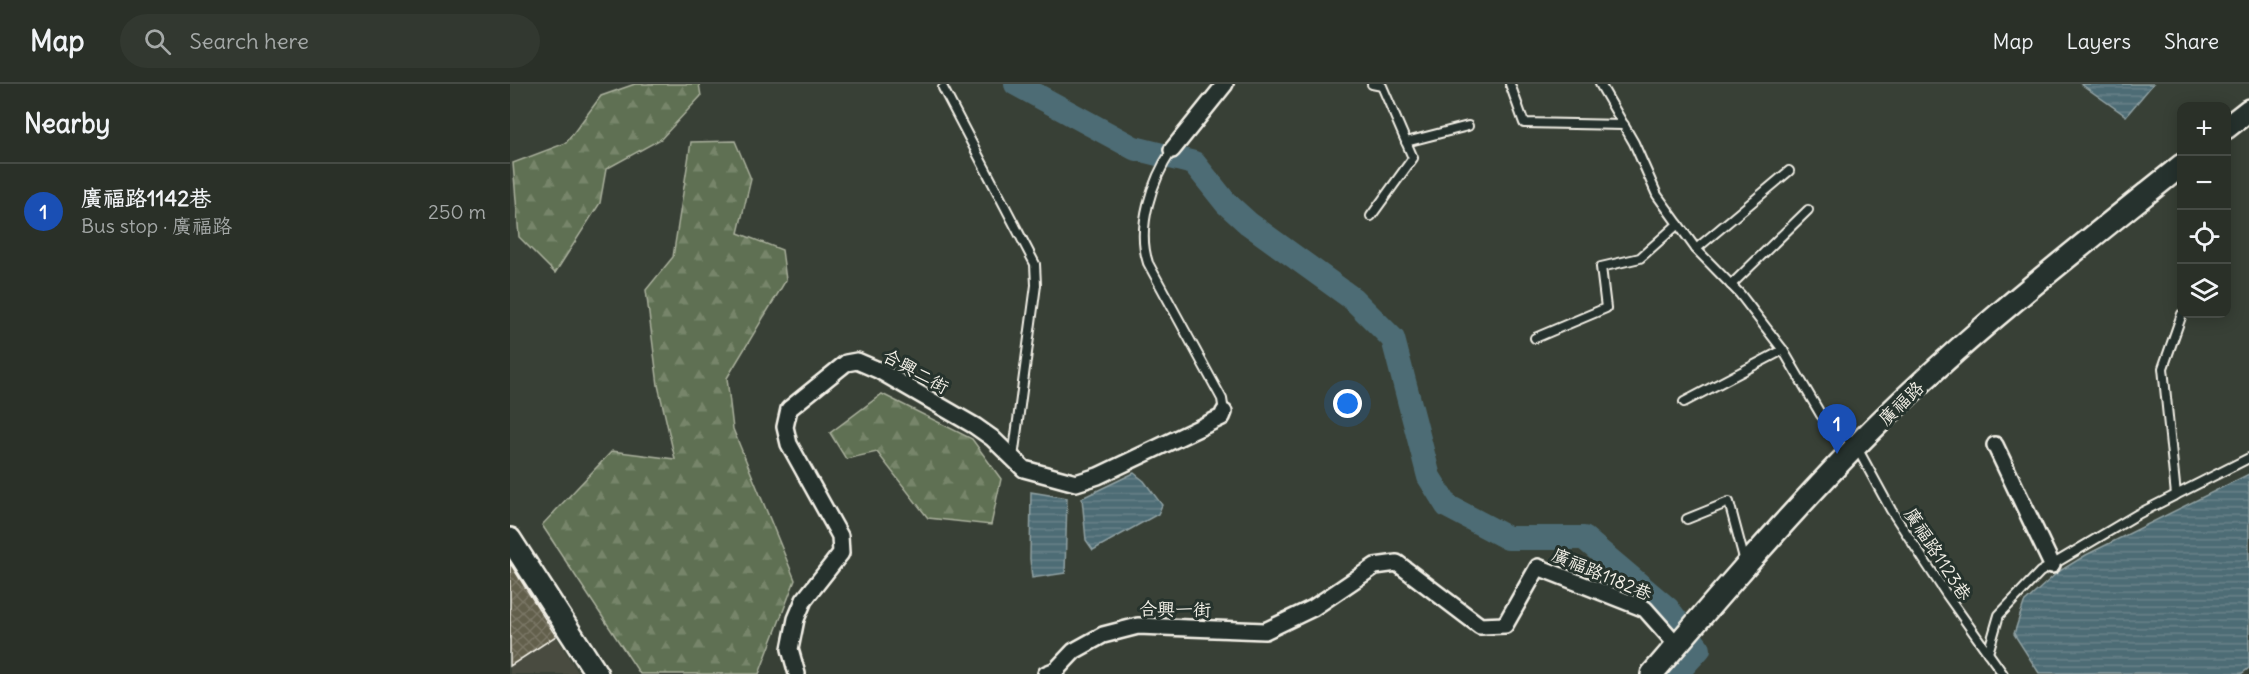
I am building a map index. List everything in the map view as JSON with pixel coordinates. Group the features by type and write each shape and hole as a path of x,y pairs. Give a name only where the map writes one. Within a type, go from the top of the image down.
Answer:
{"street":[{"path":"1172,150 1225,84"},
{"name":"廣福路","path":"1652,674 1719,595 1856,446 1946,360 2177,174"},
{"name":"合興二街","path":"797,674 790,649 796,619 804,600 841,553 840,536 789,444 785,427 789,409 846,363 857,361 878,370 975,426 992,438 1024,469 1076,483 1098,476 1222,417 1224,412"},
{"path":"1995,445 2052,565"},
{"path":"510,539 597,674"},
{"name":"廣福路1182巷","path":"1313,608 1375,566 1397,564 1480,626 1504,625 1538,567 1645,609 1677,644"},
{"name":"合興一街","path":"1046,674 1056,670 1074,651 1103,635 1138,626 1264,631 1313,608"}],"lane":[{"path":"1371,216 1413,158 1382,86 1372,84"},
{"path":"1510,84 1524,123 1624,125"},
{"name":"廣福路1123巷","path":"1600,84 1624,125 1657,195 1696,249 1731,285 1783,350 1821,415 1856,446 1891,510 2003,674"},
{"path":"943,88 1035,264 1036,285 1013,459"},
{"path":"1406,142 1468,126"},
{"path":"1172,150 1162,164 1148,200 1145,253 1148,263 1222,399 1224,412"},
{"path":"1696,249 1789,171"},
{"path":"1731,285 1808,210"},
{"path":"1535,338 1606,308 1601,267 1640,258 1678,224"},
{"path":"2176,495 2163,368 2181,318"},
{"path":"1684,402 1783,350"},
{"path":"1988,653 1999,615 2040,572 2138,514 2249,458"},
{"path":"1687,519 1729,502 1746,565"}],"shaded area":[{"path":"510,563 556,636 579,674 510,674"}],"green space":[{"path":"635,84 699,84 701,96 661,139 606,169 600,203 555,273 519,237 513,163 566,143 601,96"},
{"path":"735,141 751,179 738,233 782,250 786,280 727,378 733,429 795,580 759,674 640,674 542,525 612,451 675,459 658,385 646,290 673,257 691,142"},
{"path":"882,394 972,439 1001,479 991,525 928,518 877,452 846,459 830,433"}],"water":[{"path":"2081,84 2153,84 2126,116"},
{"path":"1134,473 1144,481 1162,505 1158,514 1093,550 1086,540 1082,498"},
{"path":"2249,474 2249,668 2241,674 2039,673 2014,634 2024,603 2058,572 2086,555"},
{"path":"1031,492 1067,498 1065,573 1032,578"}],"building":[{"path":"510,563 556,636 510,666"}],"waterway":[{"path":"1016,84 1134,148 1194,163 1226,203 1248,223 1353,299 1393,339 1429,477 1447,506 1508,538 1584,538 1668,609 1699,649 1676,674"}],"place":[{"name":"廣福路1142巷","path":"1837,454"}]}
